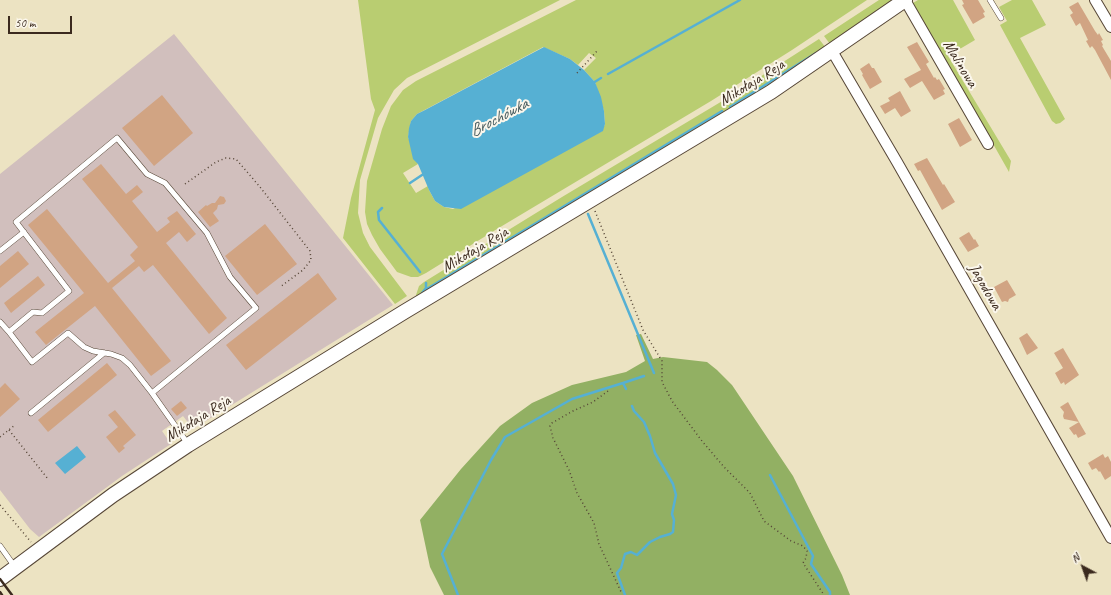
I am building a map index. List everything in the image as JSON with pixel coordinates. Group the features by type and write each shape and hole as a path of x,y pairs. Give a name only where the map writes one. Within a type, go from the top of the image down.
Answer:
{"street":[{"name":"Mikołaja Reja","path":"0,579 113,495 188,445 393,319 771,92 905,0"},
{"name":"Malinowa","path":"905,0 988,144"},
{"path":"1095,0 1111,27"},
{"name":"Jagodowa","path":"832,51 897,162 1111,538"}],"lane":[{"path":"990,0 1000,18"},
{"path":"9,332 33,312 42,313 68,291 16,222 117,138 147,174 165,183 207,233 230,277 256,308 152,392"},
{"path":"0,251 24,232"},
{"path":"0,322 32,362 68,333 84,347 93,351 122,358 130,365 152,392 188,445"},
{"path":"31,413 104,353"},
{"path":"0,546 16,568"}],"path":[{"path":"577,73 598,50"},
{"path":"185,184 216,162 226,158 236,159 260,186 310,251 311,260 303,270 280,288"},
{"path":"591,200 643,330 662,361 662,382 672,401 706,446 750,493 764,522 802,546 807,551 803,564 824,595"},
{"path":"608,391 593,402 573,411 552,423 550,426 553,438 569,470 577,492 594,523 599,544 622,594"},
{"path":"0,437 15,425"},
{"path":"9,430 48,479"},
{"path":"0,505 39,551"}],"shaded area":[{"path":"174,34 393,305 193,429 183,416 162,431 171,444 122,476 39,537 30,529 0,490 0,174"}],"green space":[{"path":"358,0 560,0 407,78 394,90 378,118 360,180 358,213 363,233 370,247 407,296 395,304 343,238 351,198 375,110 371,99"},
{"path":"576,0 867,0 792,50 711,101 426,273 418,277 411,277 397,272 380,249 367,224 365,212 367,181 382,129 391,106 403,90 416,81","holes":["543,47 570,59 578,65 589,53 596,58 584,70 595,82 604,111 605,124 602,131 453,209 444,207 435,201 428,186 416,193 403,173 418,164 408,137 411,121 417,114"]},
{"path":"879,0 898,0 830,44 824,36"},
{"path":"918,0 953,0 975,40 948,56 1011,161 1009,172 913,3"},
{"path":"1012,0 1032,0 1046,25 1020,38 1065,119 1060,123 1056,124 1052,121 1000,25 1007,21 999,7"},
{"path":"819,39 826,48 774,86 417,298 416,295 419,286 424,282 724,100"},
{"path":"641,334 653,359 663,357 707,362 732,385 793,476 842,575 850,595 444,595 430,567 420,520 461,469 500,426 532,403 572,385 626,372 645,361 636,335"}],"water":[{"path":"544,47 570,59 584,70 595,82 601,97 604,111 605,124 603,131 461,209 444,207 435,201 418,164 413,159 408,137 411,121 417,114"},
{"path":"77,446 86,457 65,474 55,463"}],"building":[{"path":"962,0 978,0 985,12 983,13 985,17 973,24 962,5 964,4"},
{"path":"1078,2 1095,31 1098,35 1099,33 1103,40 1101,41 1102,46 1111,61 1111,80 1095,50 1092,46 1090,48 1086,41 1088,40 1080,23 1076,26 1070,15 1073,13 1069,7"},
{"path":"917,42 929,62 926,64 934,78 935,77 937,80 939,79 945,89 943,90 945,94 934,100 922,81 910,88 904,79 921,70 907,47"},
{"path":"869,63 872,68 874,68 882,82 870,89 860,69"},
{"path":"900,91 911,111 901,117 895,108 885,114 880,106 890,101 888,98"},
{"path":"162,95 193,133 154,166 122,128"},
{"path":"959,118 972,140 960,147 948,124"},
{"path":"927,158 955,202 942,210 920,170 918,171 914,164"},
{"path":"101,164 126,194 137,185 143,192 132,201 157,232 170,222 167,218 177,211 196,234 187,242 179,232 166,243 227,318 209,334 153,265 144,272 139,266 112,288 171,361 151,376 95,306 46,345 35,332 84,293 28,225 47,209 108,283 135,261 130,255 138,247 82,179"},
{"path":"220,196 224,197 226,201 224,204 218,205 217,209 213,213 219,221 210,227 198,212 206,205 215,203"},
{"path":"265,224 297,264 257,295 225,256"},
{"path":"969,232 979,246 968,252 959,238"},
{"path":"18,251 29,264 0,288 0,266"},
{"path":"318,273 337,299 246,370 226,345"},
{"path":"38,276 45,285 11,313 4,303"},
{"path":"1007,280 1016,295 1009,299 1008,302 1002,302 994,287"},
{"path":"1027,333 1038,348 1027,355 1019,338"},
{"path":"1063,348 1079,375 1065,385 1064,382 1061,384 1055,373 1063,368 1054,353"},
{"path":"107,363 117,375 48,432 38,420"},
{"path":"5,383 20,399 0,417 0,388"},
{"path":"181,401 187,408 177,416 171,409"},
{"path":"1068,402 1079,422 1064,419 1064,412 1060,407"},
{"path":"115,410 136,435 123,446 125,448 119,453 106,437 118,427 108,415"},
{"path":"1079,422 1086,434 1078,438 1069,428"},
{"path":"1103,454 1105,458 1108,456 1111,462 1111,476 1105,480 1100,471 1099,472 1096,468 1092,470 1088,463"}],"waterway":[{"name":"Brochówka","path":"608,74 740,0"},
{"path":"730,107 816,53"},
{"name":"Brochówka","path":"593,83 601,78"},
{"path":"425,290 722,111"},
{"name":"Brochówka","path":"410,183 425,173"},
{"name":"Brochówka","path":"382,208 378,212 379,220 420,272"},
{"path":"588,214 654,373"},
{"name":"Brochówka","path":"422,293 426,288 426,283"},
{"path":"626,389 623,383 644,376"},
{"path":"458,595 442,554 491,460 505,437 572,399 623,383"},
{"path":"625,595 617,573 621,568 625,554 631,552 637,555 650,542 673,532 674,520 672,514 676,495 673,484 655,453 644,422 634,411 632,406"},
{"path":"770,475 813,556 811,564 830,592 830,595"}],"railway":[{"path":"0,579 12,595"}]}
